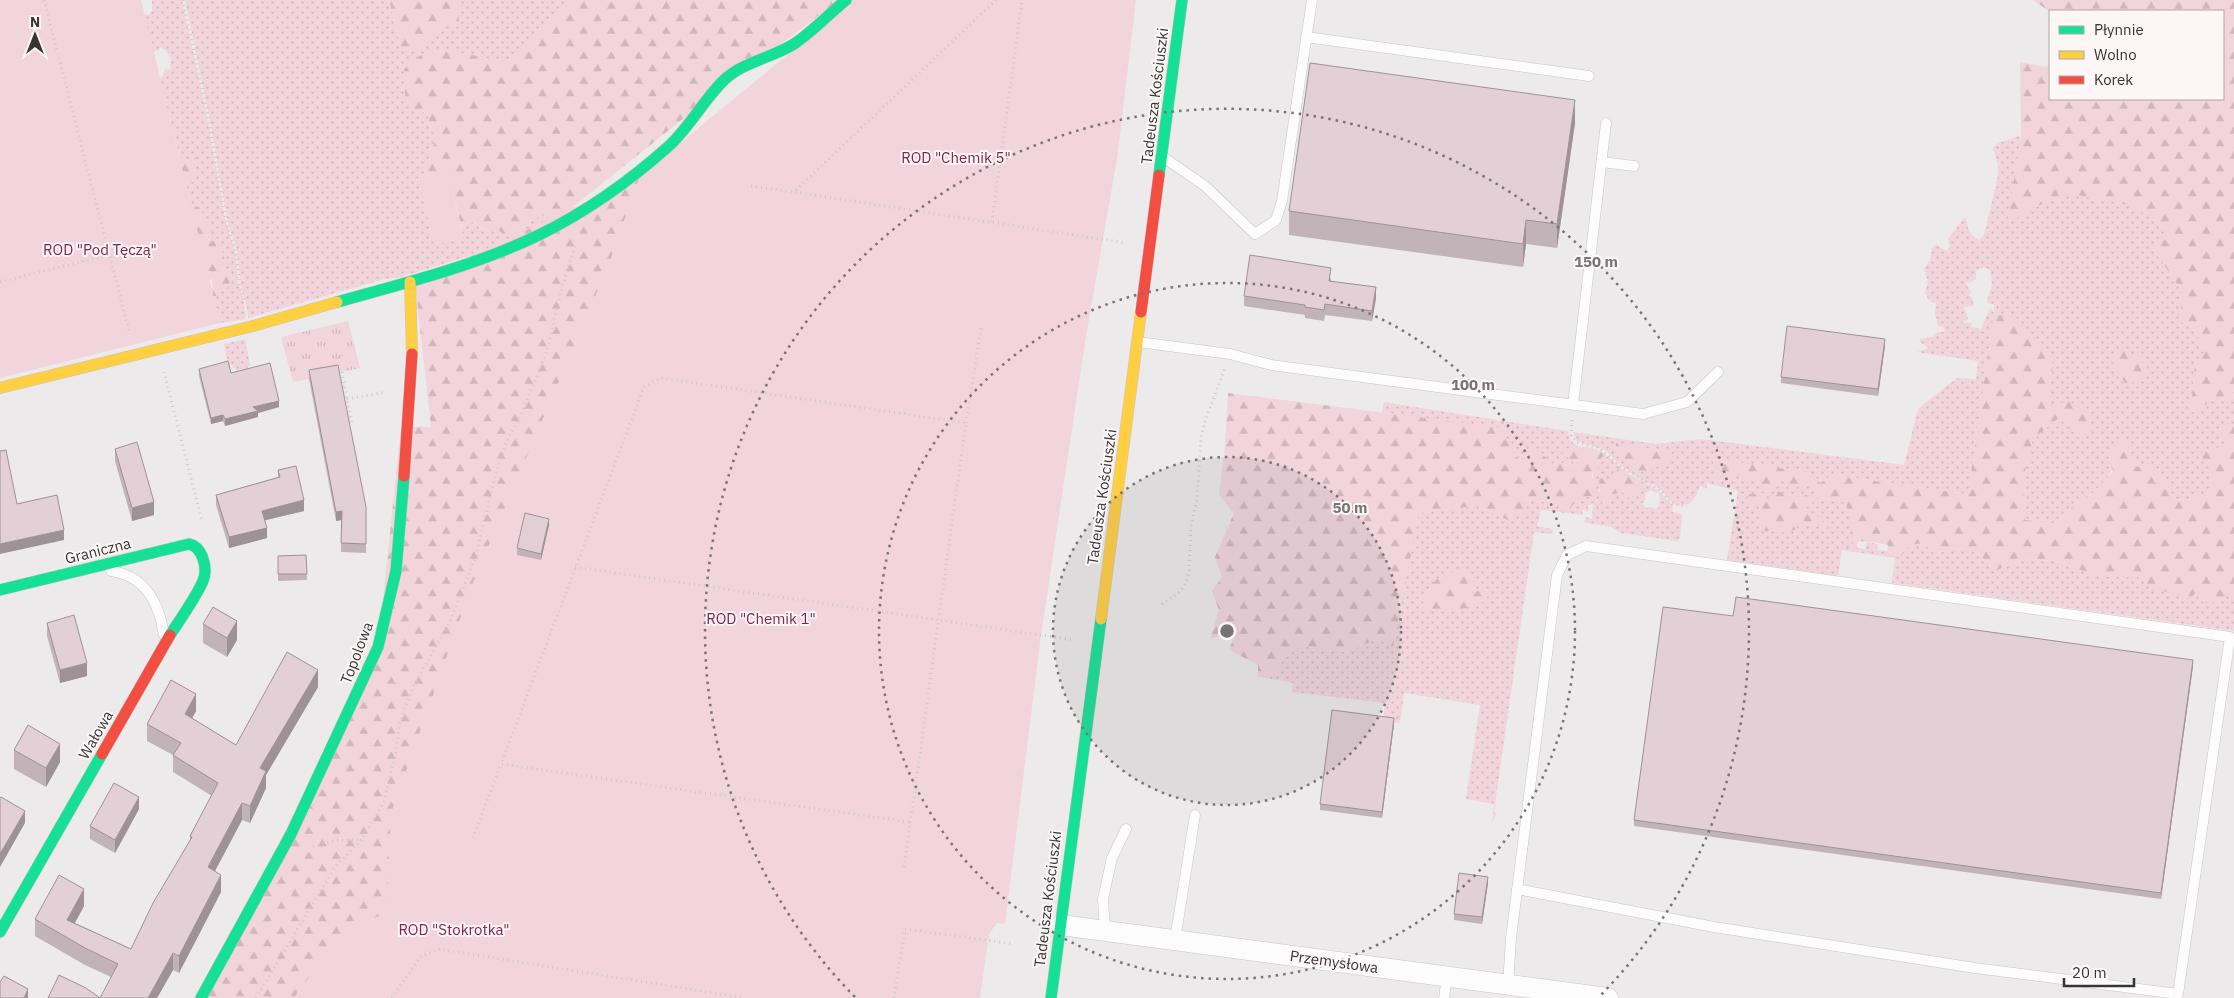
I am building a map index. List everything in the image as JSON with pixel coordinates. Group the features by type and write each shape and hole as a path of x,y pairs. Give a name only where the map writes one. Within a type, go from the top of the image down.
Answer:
{"street":[{"path":"0,388 248,327 410,282 489,256 539,235 588,207 657,156 686,127 724,80 739,70 785,49 802,38 846,0"},
{"name":"Tadeusza Kościuszki","path":"1051,998 1182,0"},
{"name":"Topolowa","path":"201,998 291,834 378,647 396,571 400,529 412,353 410,282"},
{"name":"Graniczna","path":"0,590 189,544 193,545 200,552"},
{"name":"Wałowa","path":"0,932 165,643 204,579 204,563 200,552"},
{"name":"Przemysłowa","path":"1061,926 1447,977 1518,991 1608,998"}],"lane":[{"path":"1162,156 1205,186 1255,234 1276,220 1282,201 1312,0"},
{"path":"1306,37 1589,76"},
{"path":"1573,405 1606,122"},
{"path":"1602,162 1634,166"},
{"path":"1138,342 1230,354 1271,365 1643,414 1687,402 1718,372"},
{"path":"1518,889 1714,927 1975,968 2178,994 2232,637 1586,546 1566,555 1557,575 1518,889 1518,991"},
{"path":"91,568 131,577 145,588 158,606 165,643"},
{"path":"1175,940 1195,815"},
{"path":"1105,931 1103,899 1112,858 1126,829"},
{"path":"1444,998 1447,977"}],"path":[{"path":"44,0 130,336"},
{"path":"184,0 209,121 227,225 237,257 240,288 245,302 248,327"},
{"path":"794,192 996,0"},
{"path":"992,222 1022,0"},
{"path":"751,186 1151,246"},
{"path":"256,998 335,867 362,840 384,802 395,757 400,721 414,685 449,624 476,556 494,479 506,442 522,415 546,354 561,291 577,240"},
{"path":"0,282 109,255"},
{"path":"904,867 966,422 981,328"},
{"path":"158,349 203,524"},
{"path":"1162,604 1180,592 1188,577 1203,431 1230,354"},
{"path":"342,372 352,424"},
{"path":"473,838 644,387 661,378 966,422"},
{"path":"347,399 384,392"},
{"path":"1573,405 1571,435 1576,442 1602,450 1620,466 1660,490 1672,504 1687,507"},
{"path":"575,567 1098,643"},
{"path":"501,764 910,822"},
{"path":"894,998 905,929 1014,944"},
{"path":"392,998 420,957 438,950 745,998"}],"green space":[{"name":"ROD \"Pod Tęczą\"","path":"0,0 141,0 220,323 0,378"},
{"path":"152,0 182,0 208,122 225,219 236,255 238,282 244,301 246,319 220,323 213,296 216,296 223,289 227,269 225,270 220,267 216,247 205,234 210,226 204,222 199,207 191,205 185,180 189,183 196,170 188,162 180,158 159,76 162,77 165,69 170,69 171,58 160,47 159,50 153,52 144,14 148,15 152,11"},
{"path":"185,0 389,0 401,49 419,51 426,41 441,33 445,20 459,27 459,0 571,0 505,63 464,53 442,51 423,54 404,69 405,95 418,115 427,110 430,131 438,135 431,150 431,162 422,166 426,174 418,176 434,244 463,238 461,226 470,221 487,232 497,230 515,240 527,223 542,215 554,222 558,213 567,213 571,207 579,209 545,229 519,241 401,277 385,279 248,318 241,287 237,251 228,223 210,121"},
{"path":"389,0 459,0 459,27 445,20 441,33 426,41 419,51 401,49"},
{"path":"571,0 839,0 689,114 554,222 542,215 527,223 515,240 497,230 487,232 471,221 461,226 448,169 426,174 421,166 431,162 431,150 438,135 430,131 427,110 418,115 405,95 404,69 423,54 442,51 464,53 505,62"},
{"name":"ROD \"Chemik 1\"","path":"848,0 1136,0 1117,159 1086,336 1041,635 1005,924 997,923 989,934 980,998 294,998 339,937 387,912 391,814 473,583 608,267 640,176 802,43"},
{"path":"2033,0 2234,0 2234,388 2232,399 2216,398 2186,416 2192,396 2195,363 2204,354 2194,328 2180,321 2182,292 2153,248 2168,230 2133,206 2073,194 2042,204 2007,224 2021,135 2020,62 2046,67 2049,64 2049,100 2224,100 2224,10 2049,11"},
{"path":"2021,135 2008,224 2022,186 2232,160 2153,248 2182,292 2180,321 2194,328 2204,354 2195,363 2192,396 2186,415 2216,398 2232,399 2234,388 2234,424 2233,426 2220,427 2226,445 2211,471 2210,493 2177,502 2155,466 2137,467 2124,439 2113,468 2105,481 2088,497 2066,513 2058,524 2025,520 2024,476 2033,438 2059,418 2090,430 2049,413 2050,398 1995,313 1968,494 1833,475 1820,483 1714,459 1712,468 1718,472 1716,481 1729,480 1738,473 1765,478 1781,478 1811,485 1817,498 1845,502 1858,541 1857,548 1866,549 1867,542 1878,544 1877,550 1887,551 1900,558 1910,545 1924,543 1935,554 1955,549 1975,552 1995,571 2023,559 2055,561 2101,577 2142,577 2196,592 2234,597 2234,631 1892,583 1895,558 1842,550 1838,576 1727,560 1738,491 1707,483 1707,489 1700,486 1692,502 1685,505 1675,505 1654,484 1646,483 1618,463 1605,450 1577,441 1573,432 1656,444 1701,439 1904,465 1918,409 1957,378 1976,379 1978,361 1917,352 1929,348 1920,342 1920,339 1933,337 1938,332 1945,332 1943,327 1938,326 1935,314 1936,303 1929,301 1925,292 1928,283 1924,268 1930,261 1932,248 1936,244 1946,251 1950,247 1948,239 1965,217 1973,236 1979,240 1984,235 1998,176 1998,165 1993,148 1996,144","holes":["1984,267 1990,270 1992,284 1987,300 1988,303 1994,305 1994,313 1990,308 1981,329 1972,327 1971,323 1962,323 1968,319 1964,307 1973,306 1973,299 1969,296 1971,292 1965,282 1969,283 1976,279 1976,271","1807,495 1803,510 1827,528 1793,521 1797,529 1774,525 1765,519 1762,514 1760,507"]},
{"path":"175,154 188,162 193,158 198,158 195,167 196,175 192,176 196,181 189,183 182,177"},
{"path":"448,169 463,238 434,244 418,176"},
{"path":"640,176 608,267 473,583 391,814 387,912 339,937 294,998 201,998 378,647 401,427 431,427 415,283"},
{"path":"191,205 199,207 204,215 204,222 207,222 210,226 205,235 209,240 216,242 216,247 221,246 225,262 220,267 224,270 227,268 227,274 231,279 227,289 223,289 216,296 213,296 212,279 209,281 205,274 210,272 205,270 184,212"},
{"path":"1994,313 2014,318 2035,337 2053,359 2049,412 2066,400 2089,414 2090,430 2079,438 2059,418 2033,439 2024,476 2025,520 2058,524 2066,512 2093,494 2113,471 2108,456 2124,438 2137,467 2155,466 2177,502 2210,493 2211,471 2200,453 2226,445 2220,427 2233,426 2234,424 2234,597 2225,596 2211,604 2200,601 2196,592 2190,599 2147,586 2142,577 2101,577 2055,561 2023,559 1995,571 1975,552 1955,549 1935,554 1924,543 1910,545 1900,558 1887,551 1888,545 1866,541 1852,543 1849,536 1853,527 1845,502 1817,498 1811,485 1802,484 1791,491 1781,478 1770,495 1760,488 1764,478 1745,480 1738,473 1729,480 1716,481 1718,472 1712,468 1714,459 1810,472 1820,483 1833,475 1968,494"},
{"path":"348,321 360,368 293,382 281,337"},
{"path":"245,339 250,364 246,370 238,371 228,363 224,344"},
{"path":"2124,351 2139,357 2151,373 2139,382 2125,383 2111,360"},
{"path":"1228,393 1512,429 1511,433 1503,433 1501,438 1509,439 1514,446 1513,454 1519,461 1531,451 1541,453 1555,466 1557,461 1567,465 1575,464 1560,450 1589,447 1604,455 1596,464 1601,472 1592,473 1592,480 1595,481 1594,497 1579,497 1569,510 1548,503 1551,500 1542,502 1523,499 1525,512 1510,521 1477,506 1419,513 1393,647 1377,639 1347,652 1300,646 1283,660 1272,679 1258,677 1258,665 1229,650 1237,630 1210,639 1219,610 1212,591 1222,577 1215,557 1234,513 1219,495 1225,447"},
{"path":"1384,402 1568,431 1571,441 1580,447 1560,450 1575,464 1567,465 1557,461 1555,466 1541,453 1519,462 1513,454 1514,446 1501,438 1503,433 1382,412"},
{"path":"1616,443 1672,452 1669,462 1661,468 1654,465 1651,473 1643,470 1634,472 1616,453"},
{"path":"1598,449 1628,473 1621,474 1600,484 1598,491 1611,499 1608,495 1624,492 1624,500 1639,488 1637,478 1659,491 1673,506 1672,512 1682,514 1680,538 1677,541 1621,533 1611,527 1584,522 1586,517 1592,519 1593,503 1588,506 1588,512 1582,509 1583,515 1541,510 1537,526 1552,529 1553,531 1551,534 1534,532 1494,811 1496,814 1492,823 1494,804 1466,799 1480,705 1404,693 1400,723 1383,721 1385,703 1292,692 1293,683 1272,679 1283,660 1300,646 1347,652 1377,639 1393,647 1418,513 1477,506 1510,521 1523,499 1542,502 1579,497 1592,480 1596,464 1604,455","holes":["1651,490 1656,493 1659,492 1658,508 1655,509 1652,507 1647,508 1642,504 1645,500 1645,493","1453,572 1465,594 1418,609"]},
{"path":"1619,469 1637,478 1639,488 1624,501 1624,492 1608,495 1611,500 1606,504 1600,503 1599,479 1604,478 1608,483 1610,477 1616,478 1613,473"},
{"path":"1778,491 1790,498 1807,495 1813,502 1803,510 1815,514 1828,528 1793,521 1798,529 1780,533 1773,526 1767,532 1755,525 1762,516 1760,507 1746,505 1749,494 1763,493 1768,499"},
{"path":"1462,569 1475,584 1466,594 1482,590 1489,600 1454,612 1417,610 1438,578 1454,572 1455,578"}],"building":[{"path":"1310,63 1575,100 1557,224 1526,220 1523,244 1289,211"},
{"path":"1250,255 1331,268 1329,281 1376,287 1372,311 1325,304 1324,310 1305,307 1305,305 1244,296"},
{"path":"1787,326 1885,339 1878,389 1781,377"},
{"path":"228,361 231,373 270,363 279,401 253,407 258,411 225,419 223,415 211,418 199,369"},
{"path":"338,365 366,507 366,544 341,543 342,511 336,512 309,370"},
{"path":"137,442 154,502 132,508 115,449"},
{"path":"6,450 17,504 57,495 64,530 0,544 0,451"},
{"path":"296,466 304,500 262,511 267,528 229,537 216,495 280,477 278,470"},
{"path":"525,513 549,519 541,554 517,548"},
{"path":"306,555 307,574 278,574 278,556"},
{"path":"1736,597 2193,660 2161,893 1634,820 1663,607 1733,616"},
{"path":"213,607 237,621 227,638 203,624"},
{"path":"74,615 87,663 60,670 47,623"},
{"path":"287,652 318,670 260,768 266,771 250,806 242,803 208,867 221,875 179,956 173,953 148,998 100,998 118,964 85,948 35,919 59,875 84,889 67,920 131,949 153,903 192,837 190,836 218,783 173,755 181,743 147,724 171,680 196,694 185,714 236,745"},
{"path":"1332,710 1394,718 1382,812 1320,804"},
{"path":"28,725 60,744 46,768 14,750"},
{"path":"114,783 139,797 115,840 90,826"},
{"path":"0,798 25,811 0,854"},
{"path":"1459,873 1488,877 1482,917 1454,914"},
{"path":"59,975 86,988 100,998 48,998"},
{"path":"4,976 28,989 24,998 0,998 0,982"}],"traffic: fast":[{"path":"337,302 439,273 490,256 539,235 591,206 640,171 670,145 723,81 739,69 794,44 846,0"},
{"path":"1159,175 1182,0"},
{"path":"201,998 291,834 378,647 396,571 404,476"},
{"path":"0,590 189,544 198,549 203,559 205,571 203,581 170,635"},
{"path":"1051,998 1101,619"},
{"path":"0,932 102,754"}],"traffic: slow":[{"path":"410,282 412,354"},
{"path":"0,388 253,326 337,302"},
{"path":"1101,619 1141,312"}],"traffic: jam":[{"path":"1141,312 1159,175"},
{"path":"404,476 412,354"},
{"path":"102,754 170,635"}],"park label":[{"name":"ROD \"Chemik 5\"","path":"956,158"},
{"name":"ROD \"Stokrotka\"","path":"454,930"}]}
